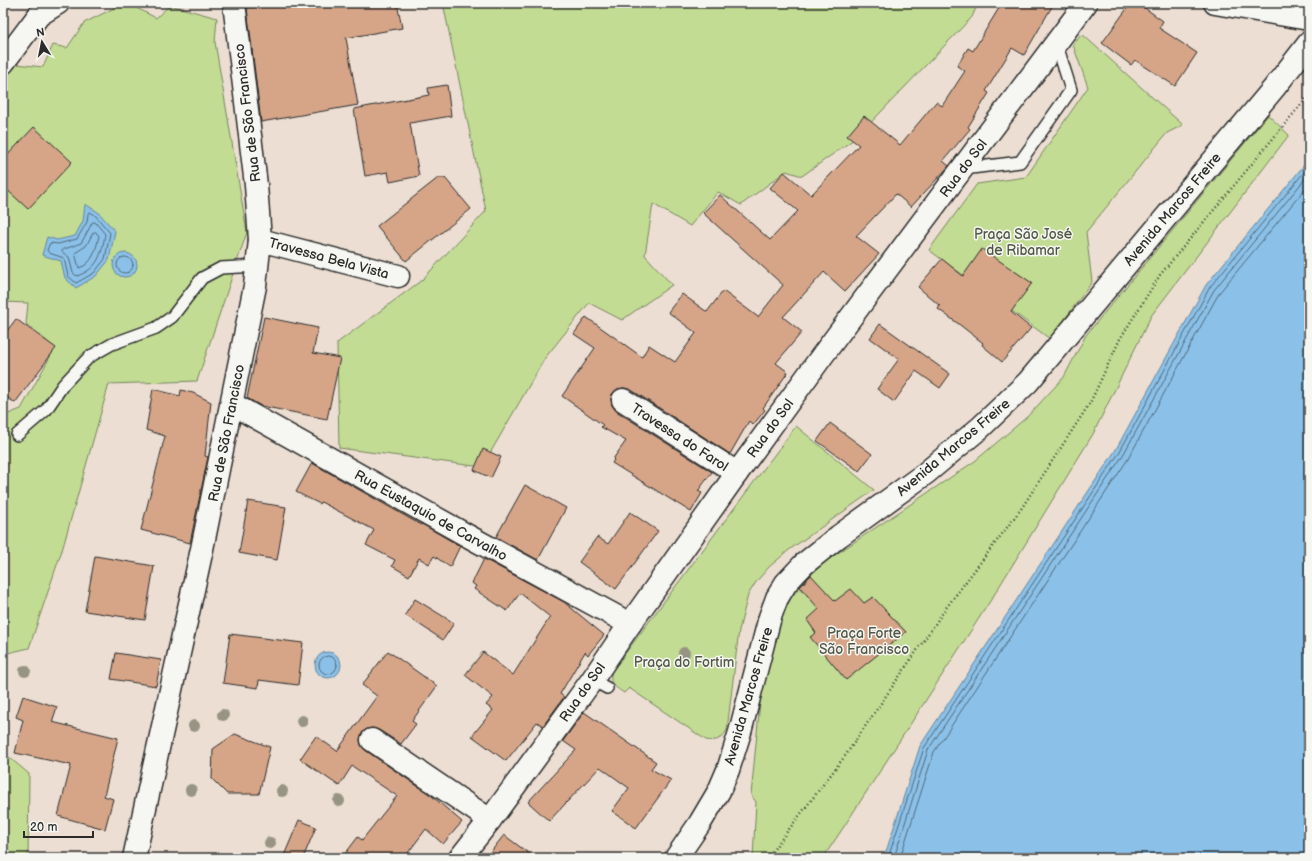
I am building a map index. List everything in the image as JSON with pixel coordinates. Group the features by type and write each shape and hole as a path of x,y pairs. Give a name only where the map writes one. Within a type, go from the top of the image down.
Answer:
{"main road":[{"path":"3,63 39,15 58,3"},
{"name":"Rua de São Francisco","path":"134,858 202,549 232,404 258,266 260,240 256,185 234,3"},
{"name":"Rua do Sol","path":"461,858 600,684 630,624 737,473 822,356 1086,3"},
{"path":"1215,3 1309,19"},
{"name":"Avenida Marcos Freire","path":"676,858 700,824 728,770 740,732 770,617 777,598 786,583 804,564 839,536 926,473 981,427 1028,382 1274,88 1309,43"},
{"name":"Travessa Bela Vista","path":"260,240 398,276"},
{"name":"Travessa do Farol","path":"623,400 737,473"},
{"name":"Rua Eustaquio de Carvalho","path":"232,404 468,536 630,624"},
{"path":"372,740 490,820"}],"lane":[{"path":"962,169 1020,162 1071,90 1056,42"},
{"path":"17,435 46,410 63,385 89,357 112,344 156,328 172,317 202,278 221,268 258,266"}],"path":[{"path":"767,858 844,756 946,608 1021,510 1090,403 1120,339 1160,275 1309,95"}],"green space":[{"path":"443,3 978,3 972,17 857,137 802,176 786,171 741,205 718,192 690,226 653,204 645,255 672,285 622,320 589,303 545,358 482,467 339,448 337,343 422,280 486,211"},
{"path":"129,4 156,18 170,5 217,18 215,42 247,232 197,381 109,384 63,547 29,648 3,654 3,416 21,409 55,348 26,324 28,303 3,302 3,69 7,63 43,67 53,45 67,48 84,23 116,7"},
{"name":"Praça São José de Ribamar","path":"1082,34 1183,125 1167,133 1086,232 1092,282 1050,339 929,250 977,184 1026,177 1088,87 1073,45"},
{"name":"Praça Forte São Francisco","path":"1268,115 1289,135 1151,316 1093,434 994,595 823,858 753,858 756,802 751,795 762,682 774,633 791,598 805,580 826,561 975,461 1028,416 1064,377 1086,335"},
{"name":"Praça do Fortim","path":"796,426 874,490 789,550 769,567 756,582 748,595 739,630 727,730 723,736 718,739 713,741 706,740 629,688 624,693 617,688 611,682 612,671"},
{"path":"3,752 29,774 28,858 3,858"}],"water":[{"path":"1309,159 1309,858 884,858 920,746 1115,451 1206,285"},
{"path":"85,204 98,212 115,231 109,260 96,276 76,288 65,278 61,261 42,255 47,237 57,240 75,236 83,221"},
{"path":"125,253 134,256 137,265 134,274 125,277 116,274 113,265 116,256"},
{"path":"328,652 337,656 341,665 337,674 328,678 319,674 315,665 319,656"}],"building":[{"path":"261,3 397,3 402,28 346,38 358,105 261,122 247,8 261,6"},
{"path":"1002,3 1054,3 1024,55 1012,48 986,91 989,93 968,127 970,129 943,161 949,166 911,207 896,194 856,236 879,254 845,291 824,272 783,317 802,332 776,363 788,372 763,408 765,410 753,425 749,421 730,454 630,389 618,389 612,394 612,405 616,411 712,472 698,491 702,493 691,512 612,463 614,460 613,459 626,441 601,427 603,425 562,396 595,348 574,334 586,317 642,357 649,345 675,362 696,333 668,312 682,294 707,312 723,291 758,317 783,285 703,213 720,195 770,240 798,211 770,188 784,172 811,195 859,145 847,136 864,116 900,145 936,102 942,106 965,71 957,66 968,48 973,51"},
{"path":"1131,3 1138,3 1163,21 1159,28 1197,53 1175,86 1135,60 1131,65 1102,43"},
{"path":"447,85 451,116 410,123 419,176 390,182 388,172 365,176 354,109 429,95 428,88"},
{"path":"34,127 72,162 28,209 3,186 3,160"},
{"path":"438,178 445,178 471,209 406,261 377,226"},
{"path":"982,249 1032,283 1011,312 1031,328 1002,362 982,345 983,343 938,309 940,306 918,287 942,259 963,276"},
{"path":"264,317 318,328 313,353 340,358 327,419 261,406 247,398"},
{"path":"16,319 56,348 15,403 3,394 3,336"},
{"path":"880,324 950,374 940,388 916,371 894,402 877,389 899,359 870,338"},
{"path":"153,389 180,396 181,390 193,393 211,402 205,456 208,457 190,543 141,530 165,436 146,430"},
{"path":"830,423 872,454 859,471 817,441"},
{"path":"483,449 501,457 491,478 474,470"},
{"path":"312,463 460,546 450,567 434,556 429,564 419,558 409,576 392,566 395,560 366,545 374,530 321,502 320,504 296,492"},
{"path":"525,485 566,508 538,560 496,537"},
{"path":"248,501 286,507 277,560 239,553"},
{"path":"630,512 658,531 616,589 579,562 597,537 608,544"},
{"path":"95,556 154,566 145,620 85,611"},
{"path":"484,559 564,602 604,635 588,655 585,652 560,694 564,697 543,726 537,722 506,761 472,736 493,710 486,705 493,697 465,675 483,652 513,675 550,617 520,593 507,611 474,589 476,586 472,583"},
{"path":"811,575 835,601 851,589 864,603 873,597 906,632 846,680 810,637 816,633 807,620 819,609 800,587"},
{"path":"415,599 454,623 443,640 405,615"},
{"path":"230,634 303,643 298,685 259,680 258,688 223,683"},
{"path":"388,651 437,686 412,721 416,724 401,744 379,730 373,728 367,729 362,733 360,739 361,745 365,750 432,796 462,822 443,844 426,829 404,858 342,858 358,837 362,840 397,796 352,766 339,786 300,759 316,736 337,751 377,696 362,685"},
{"path":"116,653 161,660 156,686 111,679"},
{"path":"23,696 57,707 52,722 118,738 104,796 113,799 105,829 58,816 71,765 15,753 23,720 16,717"},
{"path":"584,712 656,762 651,769 671,780 636,828 612,811 629,788 600,767 549,821 528,802 576,750 563,741"},
{"path":"235,734 270,747 259,794 227,794 212,779 213,749"},
{"path":"299,820 316,827 303,858 283,858"},
{"path":"504,835 535,858 486,858"}]}
